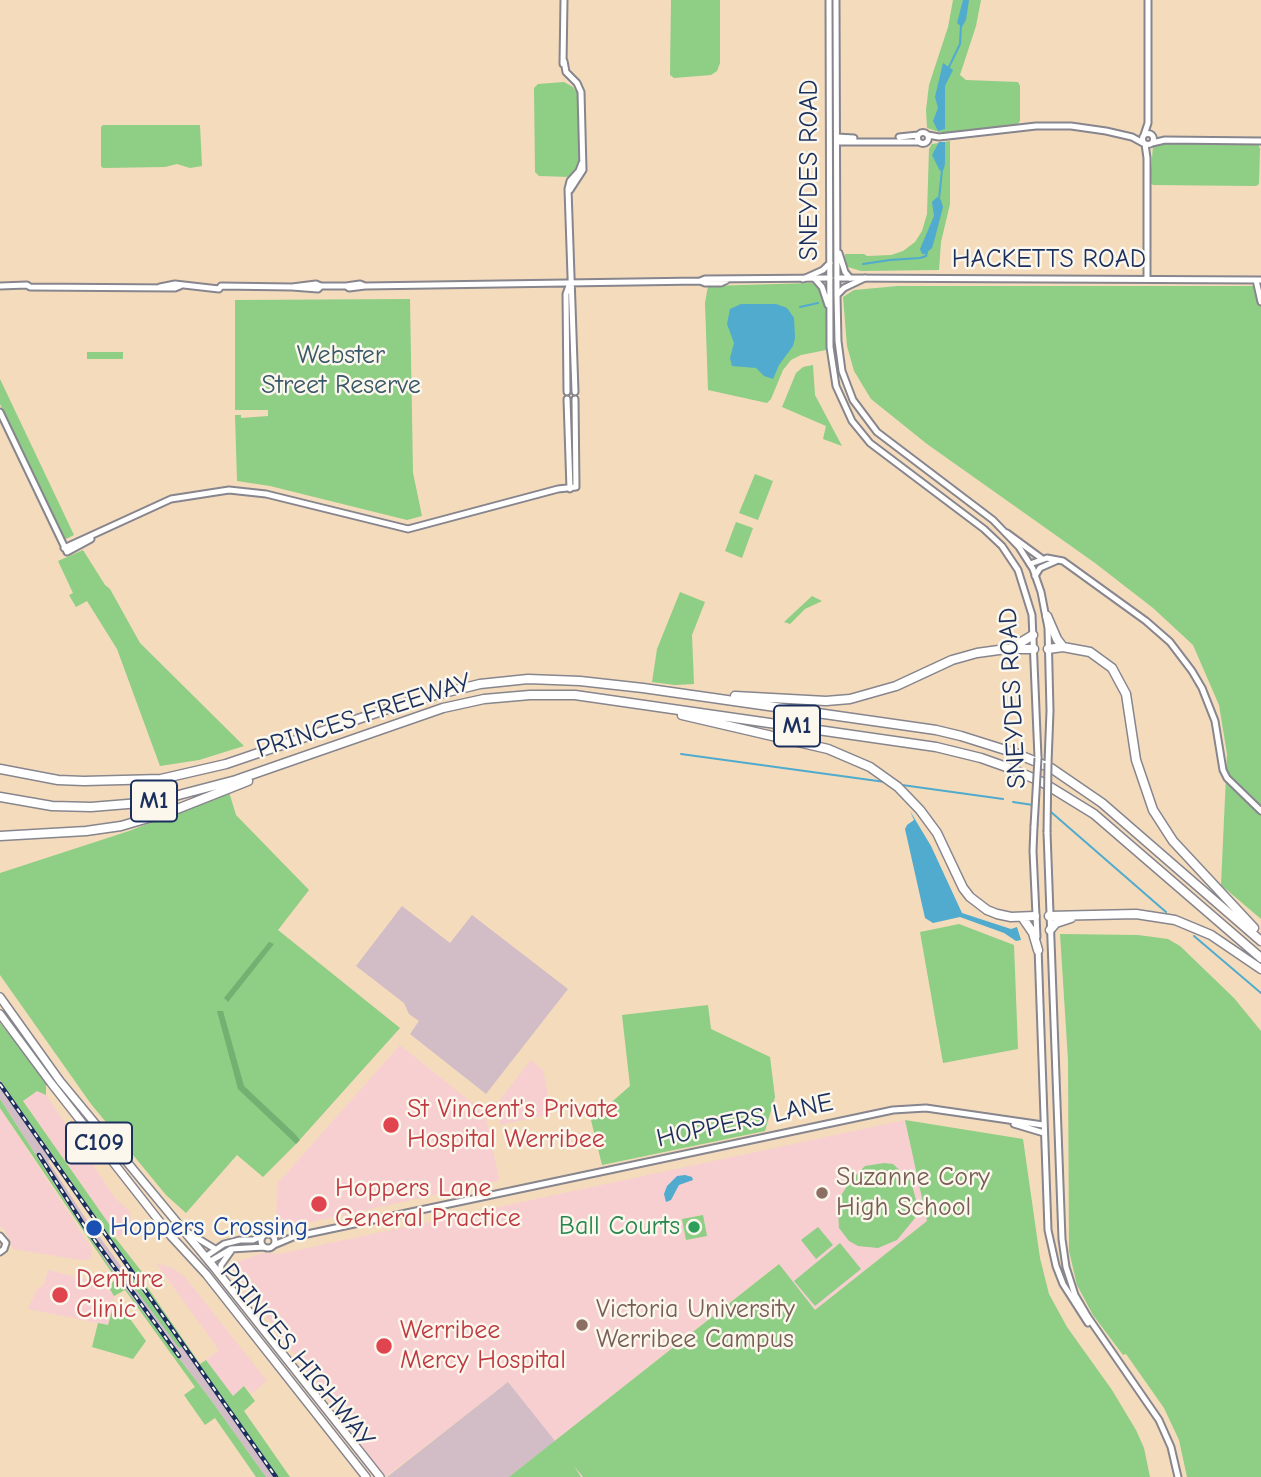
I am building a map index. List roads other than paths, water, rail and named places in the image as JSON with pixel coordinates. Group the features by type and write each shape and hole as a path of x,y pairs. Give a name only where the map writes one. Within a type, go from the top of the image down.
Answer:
{"highway":[{"path":"1046,616 1063,647"},
{"path":"676,693 785,700 849,699 896,686 964,656 1021,644 1033,635"},
{"path":"1048,649 1063,647 1090,652 1112,668 1126,694 1136,760 1153,810 1173,841 1261,938"},
{"path":"1006,649 1034,649"},
{"name":"PRINCES FREEWAY","path":"0,769 58,780 162,779 226,764 411,701 480,684 528,679 580,681 676,693 936,730 986,743 1051,768 1113,811 1261,938"},
{"name":"PRINCES FREEWAY","path":"0,797 52,806 152,802 205,789 416,716 484,699 575,695 936,747 1012,769 1042,782 1094,814 1261,958"},
{"path":"611,700 828,749 870,766 898,787 920,810 937,833 970,897 987,910 1011,917 1035,916"},
{"path":"0,836 86,831 136,822 221,793 302,757"},
{"path":"1050,930 1056,923 1088,914"},
{"path":"1049,916 1136,914 1175,920 1211,935 1261,969"},
{"path":"1022,917 1034,933 1038,950"},
{"name":"PRINCES HIGHWAY","path":"0,995 60,1081 220,1275 380,1477"},
{"name":"PRINCES HIGHWAY","path":"0,1016 146,1204 366,1477"},
{"path":"51,1083 60,1081"},
{"path":"145,1186 148,1198 146,1204"},
{"path":"157,1217 173,1220"},
{"path":"198,1266 207,1259"},
{"path":"285,1375 293,1367"},
{"path":"315,1412 323,1406"}],"street":[{"path":"564,0 564,61 568,75 579,85 582,163 569,183 575,395 572,487"},
{"name":"SNEYDES ROAD","path":"828,0 830,356 834,378 844,405 857,428 882,454 984,529 1002,547 1018,570 1030,604 1038,758 1034,826 1035,916 1048,1230 1056,1266 1073,1301 1159,1420 1171,1447 1178,1477"},
{"name":"SNEYDES ROAD","path":"836,0 837,295 842,371 862,415 882,437 1007,533 1030,564 1046,616 1050,710 1046,832 1062,1239 1066,1267 1076,1295 1100,1336"},
{"path":"1147,279 1147,158 1148,144 1152,136 1148,122 1148,0"},
{"path":"829,77 836,77"},
{"path":"1148,122 1144,135 1148,144"},
{"path":"837,140 901,137 923,132 939,137 1055,126 1089,128 1132,137 1148,144 1165,141 1261,141"},
{"path":"918,135 919,142"},
{"path":"928,135 928,142"},
{"path":"1132,137 1144,135 1165,141"},
{"path":"829,140 928,142 939,137"},
{"path":"837,246 845,272 850,278"},
{"path":"803,279 823,270 830,263"},
{"path":"0,286 14,286 19,289 30,286 209,286 219,289 220,285 318,289 321,286 830,278"},
{"name":"HACKETTS ROAD","path":"830,278 1259,280"},
{"path":"837,295 844,288 865,278"},
{"path":"815,279 822,287 830,315"},
{"path":"1259,280 1261,302"},
{"path":"570,283 566,294 567,395 572,487"},
{"path":"567,395 575,395"},
{"path":"0,412 66,550 173,498 229,491 260,493 408,529 572,487"},
{"path":"1007,533 1042,559"},
{"path":"1018,570 1042,559 1063,561 1152,626 1181,655 1202,688 1215,722 1223,770 1227,778 1261,811"},
{"path":"1035,576 1040,568 1049,563 1063,561"},
{"path":"1034,649 1048,649"},
{"path":"1035,916 1049,916"},
{"name":"HOPPERS LANE","path":"274,1245 293,1237 866,1114 926,1108 1058,1129"},
{"name":"HOPPERS LANE","path":"1001,1120 1044,1133"},
{"path":"1044,1133 1058,1129"},
{"path":"181,1230 190,1232 215,1248"},
{"path":"271,1234 275,1240 270,1248 233,1248 207,1259 215,1248 224,1244 254,1240 271,1234"},
{"name":"HOPPERS LANE","path":"271,1234 293,1237"},
{"path":"264,1235 260,1241 264,1247"},
{"path":"0,1236 6,1243 0,1252"},
{"path":"220,1275 221,1265 233,1248"}],"water":[{"path":"963,0 969,0 966,20 962,27 957,23"},
{"path":"943,63 953,70 945,86 945,129 938,131 933,121 938,108 935,97"},
{"path":"939,142 945,142 944,169 940,171 932,155"},
{"path":"937,197 943,207 935,238 932,248 922,254 920,249 934,216 932,202"},
{"path":"741,304 776,304 787,308 794,318 795,338 773,379 764,376 756,368 732,366 730,358 734,343 727,324 730,309"},
{"path":"910,811 931,846 962,913 1011,929 1017,927 1021,940 1016,941 1004,933 960,917 933,923 925,918 905,829 914,820"},
{"path":"685,1175 693,1180 679,1185 671,1200 666,1202 664,1194 667,1186 677,1176"}],"waterway":[{"path":"948,69 960,44 961,25"},
{"path":"939,199 942,170"},
{"path":"863,264 920,258 926,256 927,252"},
{"path":"800,307 818,303"},
{"path":"681,754 885,782"},
{"path":"902,785 1003,799"},
{"path":"1013,802 1033,805"},
{"path":"1051,812 1166,912"},
{"path":"1194,936 1261,993"}],"railway":[{"path":"0,1084 276,1477"},
{"path":"39,1155 85,1227 179,1356"}],"place":[{"name":"St Vincent's Private Hospital Werribee","path":"391,1125"},
{"name":"Suzanne Cory High School","path":"822,1193"},
{"name":"Hoppers Lane General Practice","path":"319,1204"},
{"name":"Ball Courts","path":"694,1227"},
{"name":"Hoppers Crossing","path":"94,1228"},
{"name":"Denture Clinic","path":"60,1295"},
{"name":"Victoria University Werribee Campus","path":"582,1325"},
{"name":"Werribee Mercy Hospital","path":"384,1346"}],"park label":[{"name":"Webster Street Reserve","path":"341,371"}]}
